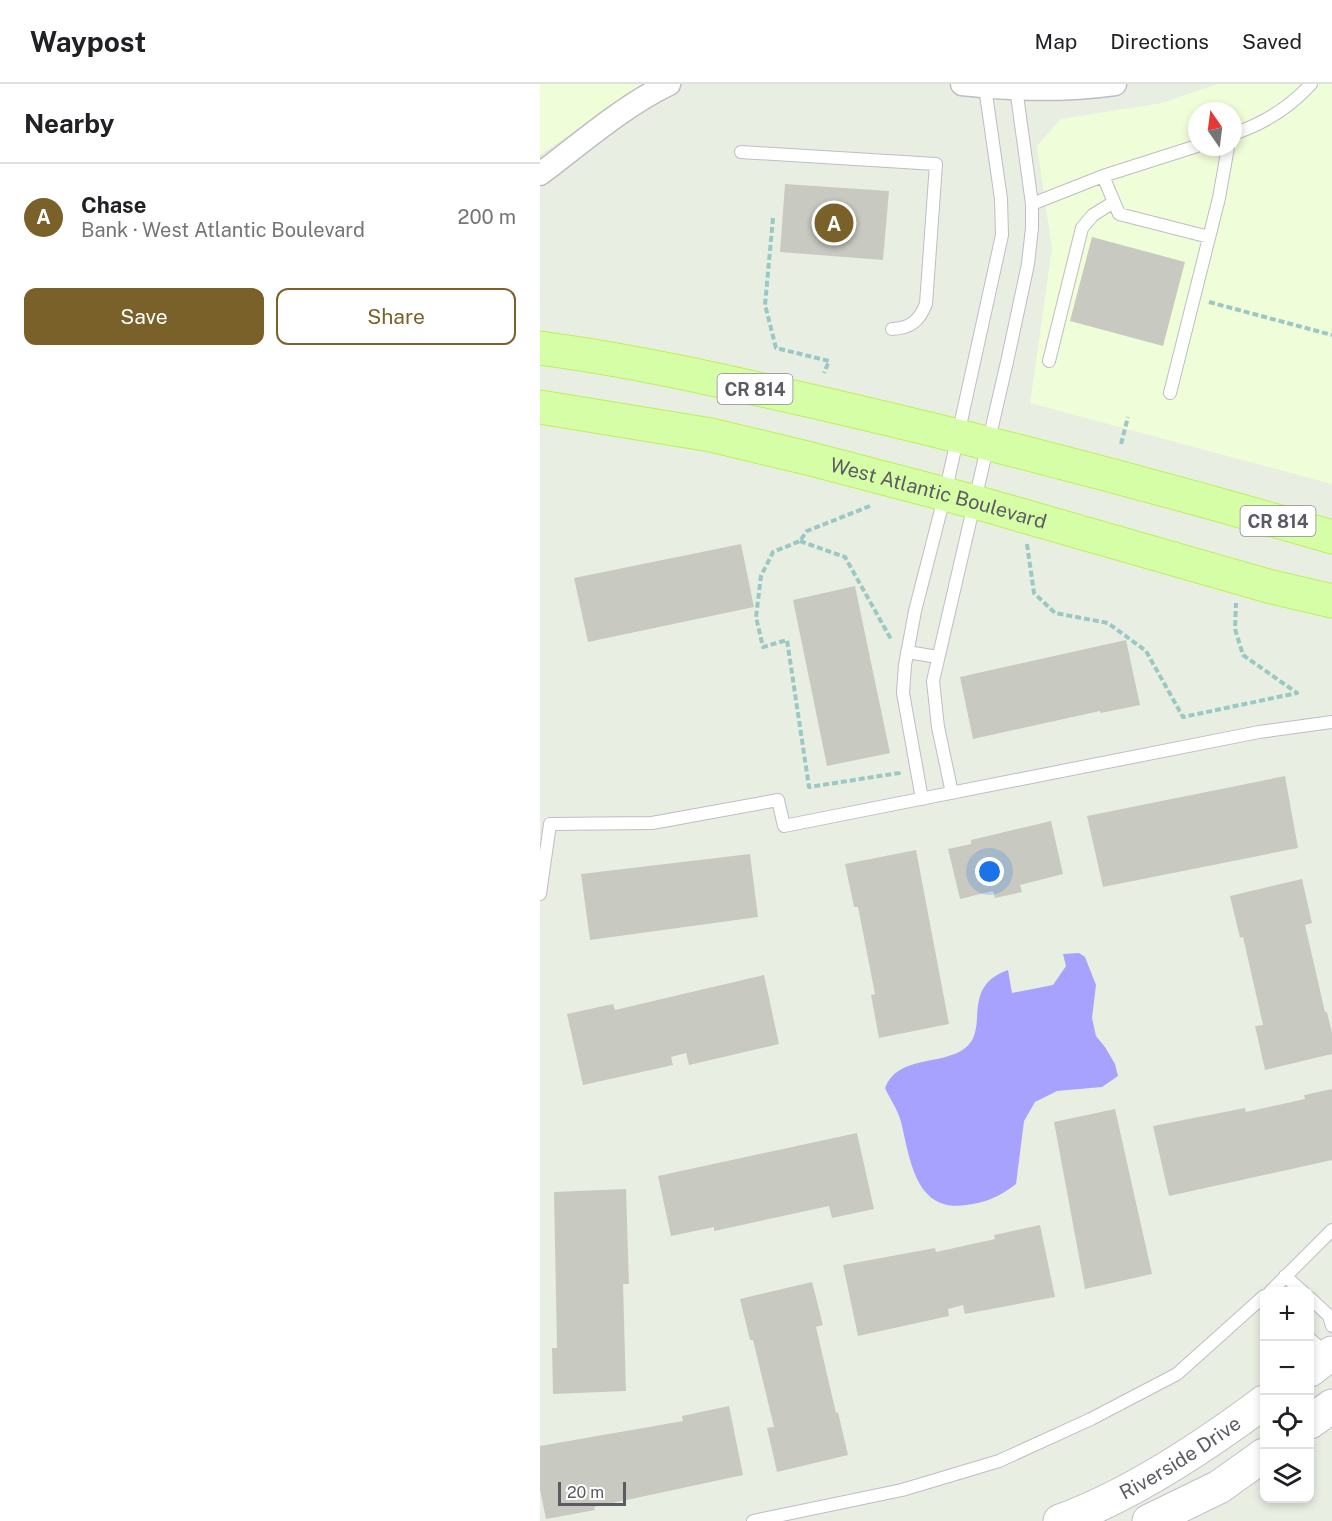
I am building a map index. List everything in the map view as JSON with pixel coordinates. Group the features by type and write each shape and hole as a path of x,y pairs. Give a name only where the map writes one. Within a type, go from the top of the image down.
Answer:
{"main road":[{"name":"CR 814","path":"546,348 667,369 974,439 1332,537"},
{"name":"West Atlantic Boulevard","path":"543,408 711,435 960,498 1268,586 1332,601"}],"street":[{"path":"540,174 654,91 669,84"},
{"path":"962,84 985,87 1077,89 1115,84"},
{"path":"1314,1367 1332,1353"},
{"name":"Riverside Drive","path":"1060,1521 1082,1514 1134,1486 1216,1438 1260,1405"},
{"path":"1314,1419 1332,1406"},
{"name":"Riverside Drive","path":"1149,1521 1219,1487 1260,1458"}],"lane":[{"path":"1242,130 1282,110 1311,84"},
{"path":"922,799 903,693 907,652 915,611 960,498 974,439 1002,235 1001,199 985,87"},
{"path":"952,793 938,727 933,681 960,498 974,439 1028,264 1032,204 1016,88"},
{"path":"1032,204 1103,176 1188,150"},
{"path":"741,152 936,164 926,303 921,316 915,323 903,328 892,328"},
{"path":"1170,393 1219,198 1226,156"},
{"path":"1103,176 1119,214 1209,237"},
{"path":"1049,361 1082,228 1093,215 1114,202"},
{"path":"907,652 938,657"},
{"path":"540,894 550,824 652,823 778,800 784,826 1259,732 1332,722"},
{"path":"1274,1287 1332,1230"},
{"path":"1285,1276 1297,1287"},
{"path":"753,1521 902,1490 999,1461 1091,1419 1177,1374 1260,1300"},
{"path":"1314,1302 1329,1316 1332,1326"},
{"path":"1312,1341 1318,1346 1332,1348"}],"path":[{"path":"773,218 765,305 776,348 829,361 824,373"},
{"path":"1194,298 1332,335"},
{"path":"1121,444 1128,417"},
{"path":"870,506 807,531 800,542 773,552 761,576 756,617 763,647 787,640 809,787 899,773 901,765"},
{"path":"800,542 845,557 895,645"},
{"path":"1026,543 1034,593 1055,613 1108,623 1146,651 1184,717 1297,693 1243,655 1235,629 1236,599"}],"shaded area":[{"path":"540,84 643,84 540,155"},
{"path":"1218,84 1332,84 1332,484 1030,403 1052,248 1037,146 1061,119 1162,103"},
{"path":"1079,953 1085,957 1096,985 1092,1018 1096,1036 1115,1064 1118,1076 1102,1087 1057,1091 1035,1102 1024,1121 1016,1184 980,1203 949,1205 936,1200 925,1192 918,1180 912,1166 900,1118 885,1088 899,1070 920,1062 954,1054 964,1049 972,1041 980,997 984,987 993,977 1008,970 1012,993 1053,985 1066,966 1063,954"}],"building":[{"path":"785,184 889,191 883,260 780,252"},
{"path":"1092,237 1185,262 1163,346 1070,321"},
{"path":"741,544 754,607 588,642 574,578"},
{"path":"855,586 890,753 827,766 793,600"},
{"path":"1126,640 1140,705 1101,713 1100,711 973,739 960,677"},
{"path":"1285,776 1298,848 1103,887 1087,816"},
{"path":"1051,821 1063,874 1020,885 1022,892 995,898 993,891 960,899 948,849 971,844 971,840"},
{"path":"916,850 949,1024 879,1038 871,995 875,994 858,907 854,907 845,864"},
{"path":"750,854 758,917 590,940 581,874"},
{"path":"1302,879 1312,923 1305,925 1332,1033 1332,1054 1265,1070 1255,1026 1263,1025 1243,937 1240,938 1230,896"},
{"path":"764,975 779,1044 689,1065 686,1053 671,1057 673,1065 583,1085 567,1014 613,1004 615,1010"},
{"path":"1332,1089 1332,1160 1169,1196 1153,1126 1245,1108 1246,1112 1305,1099 1304,1095"},
{"path":"1115,1109 1152,1274 1085,1289 1054,1122"},
{"path":"857,1133 874,1209 832,1218 829,1206 714,1231 714,1227 671,1236 658,1176"},
{"path":"626,1189 629,1284 623,1284 626,1391 553,1394 552,1348 557,1348 554,1192"},
{"path":"1040,1225 1055,1297 965,1314 963,1305 948,1309 949,1316 858,1336 843,1265 935,1248 936,1252 995,1239 994,1235"},
{"path":"812,1282 823,1325 816,1327 848,1455 777,1472 767,1428 774,1427 753,1340 750,1340 740,1299"},
{"path":"729,1406 743,1475 594,1507 595,1510 546,1519 540,1490 540,1446 683,1421 682,1416"}],"place":[{"name":"Chase","path":"834,223"}]}
